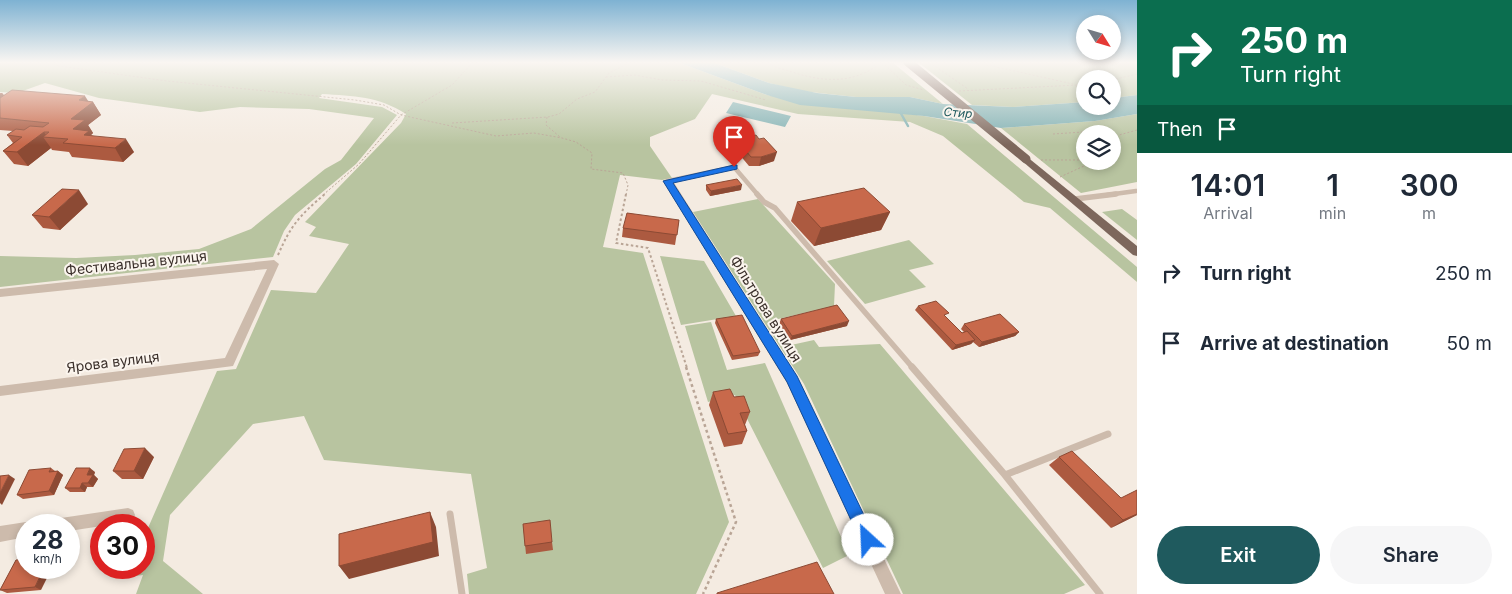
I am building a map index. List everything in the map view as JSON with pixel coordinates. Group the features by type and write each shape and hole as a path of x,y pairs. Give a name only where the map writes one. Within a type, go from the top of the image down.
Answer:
{"main road":[{"path":"942,90 1137,252"}],"street":[{"name":"Фільтрова вулиця","path":"668,181 792,380 893,594"},
{"name":"Фестивальна вулиця","path":"0,293 274,264"},
{"name":"Ярова вулиця","path":"0,391 229,362 274,264"},
{"path":"0,534 15,532"}],"lane":[{"path":"668,181 734,167 764,202 776,208 1005,475 1100,594"},
{"path":"1074,199 1136,190"},
{"path":"1005,475 1108,434"},
{"path":"450,514 462,594"}],"path":[{"path":"253,90 355,100 384,105 401,115 450,124 496,136 534,133 562,138 576,142 592,153 591,169 623,173 628,185 616,243 648,248 736,522 703,594"},
{"path":"274,264 288,232 299,216 363,160 401,115 413,106 443,90"},
{"path":"450,124 505,118 548,117 559,114 577,99 597,90"},
{"path":"731,90 766,100"},
{"path":"917,90 927,90"},
{"path":"952,90 976,90"},
{"path":"548,117 545,119 546,125 562,138"},
{"path":"1121,135 1137,130"},
{"path":"1053,134 1076,132"},
{"path":"1026,159 1076,160"},
{"path":"1051,180 1079,170"}],"green space":[{"path":"0,90 26,90 17,93 0,92"},
{"path":"69,90 753,90 767,95 924,116 967,124 1137,267 1137,282 1050,208 1024,202 943,136 910,122 798,114 712,94 695,119 650,137 650,146 672,178 662,180 620,175 603,247 643,253 729,522 696,594 469,594 467,574 487,568 471,474 324,460 304,416 253,424 170,515 163,561 203,594 136,594 142,579 155,579 154,514 217,371 236,369 271,290 316,293 349,244 309,236 316,227 305,222 401,123 406,114 376,100 355,96 322,94 319,98 382,107 397,115 356,164 295,215 284,231 273,257 0,287 0,256 76,258 199,249 251,229 325,169 341,160 374,118 309,109 240,107 200,112 99,98"},
{"path":"796,90 926,90 943,104 910,97 856,97"},
{"path":"953,90 1076,90 1076,103 1013,107 972,105"},
{"path":"1121,90 1137,90 1137,95 1121,97"},
{"path":"1137,114 1137,182 1081,193 1001,128 1095,121"},
{"path":"758,199 835,284 834,306 774,320 791,345 814,340 819,347 880,344 1085,585 1064,594 903,594 804,384 693,212"},
{"path":"1122,209 1137,220 1137,240 1102,212"},
{"path":"909,240 934,264 909,270 926,287 865,304 827,261"},
{"path":"660,256 704,261 736,316 681,325"},
{"path":"711,322 727,370 765,363 849,555 823,568 735,395 708,402 685,326"}],"water":[{"name":"Стир","path":"753,90 801,90 856,97 910,97 943,104 1013,107 1076,103 1076,115 1121,115 1121,97 1137,95 1137,114 1095,121 1001,128 924,116 800,105"},
{"path":"733,102 791,116 785,127 726,113"}],"building":[{"path":"12,90 85,96 79,100 93,102 71,119 85,120 73,129 89,131 84,135 126,139 115,148 63,143 68,139 43,137 49,132 44,132 17,152 3,151 22,137 7,135 16,129 24,130 30,126 43,127 49,123 0,118 0,98"},
{"path":"756,135 759,139 764,138 777,152 761,157 751,157 736,139"},
{"path":"737,179 742,185 711,191 706,185"},
{"path":"864,188 890,212 821,228 797,202"},
{"path":"62,189 79,190 49,217 32,215"},
{"path":"627,213 679,220 677,235 623,228"},
{"path":"936,301 949,313 944,315 962,333 967,331 975,340 956,345 918,306"},
{"path":"837,305 849,321 792,336 781,319"},
{"path":"1000,314 1019,332 982,342 964,324"},
{"path":"742,315 760,352 733,356 716,319"},
{"path":"730,389 734,397 744,396 750,412 740,413 747,431 728,434 713,392"},
{"path":"145,448 134,471 113,471 124,449"},
{"path":"1072,451 1121,498 1137,490 1137,514 1123,520 1059,457"},
{"path":"51,468 49,472 58,471 49,491 17,495 29,470"},
{"path":"76,468 90,468 87,475 93,475 88,483 82,483 80,488 65,488"},
{"path":"9,475 0,493 0,476"},
{"path":"430,512 433,542 339,566 339,534"},
{"path":"550,520 552,542 525,546 523,524"},
{"path":"15,562 15,579 39,579 35,587 0,590"},
{"path":"817,562 834,594 717,594 717,593"}],"waterway":[{"path":"899,110 908,126"}],"route":[{"path":"734,167 668,181 792,380 868,540"}]}
